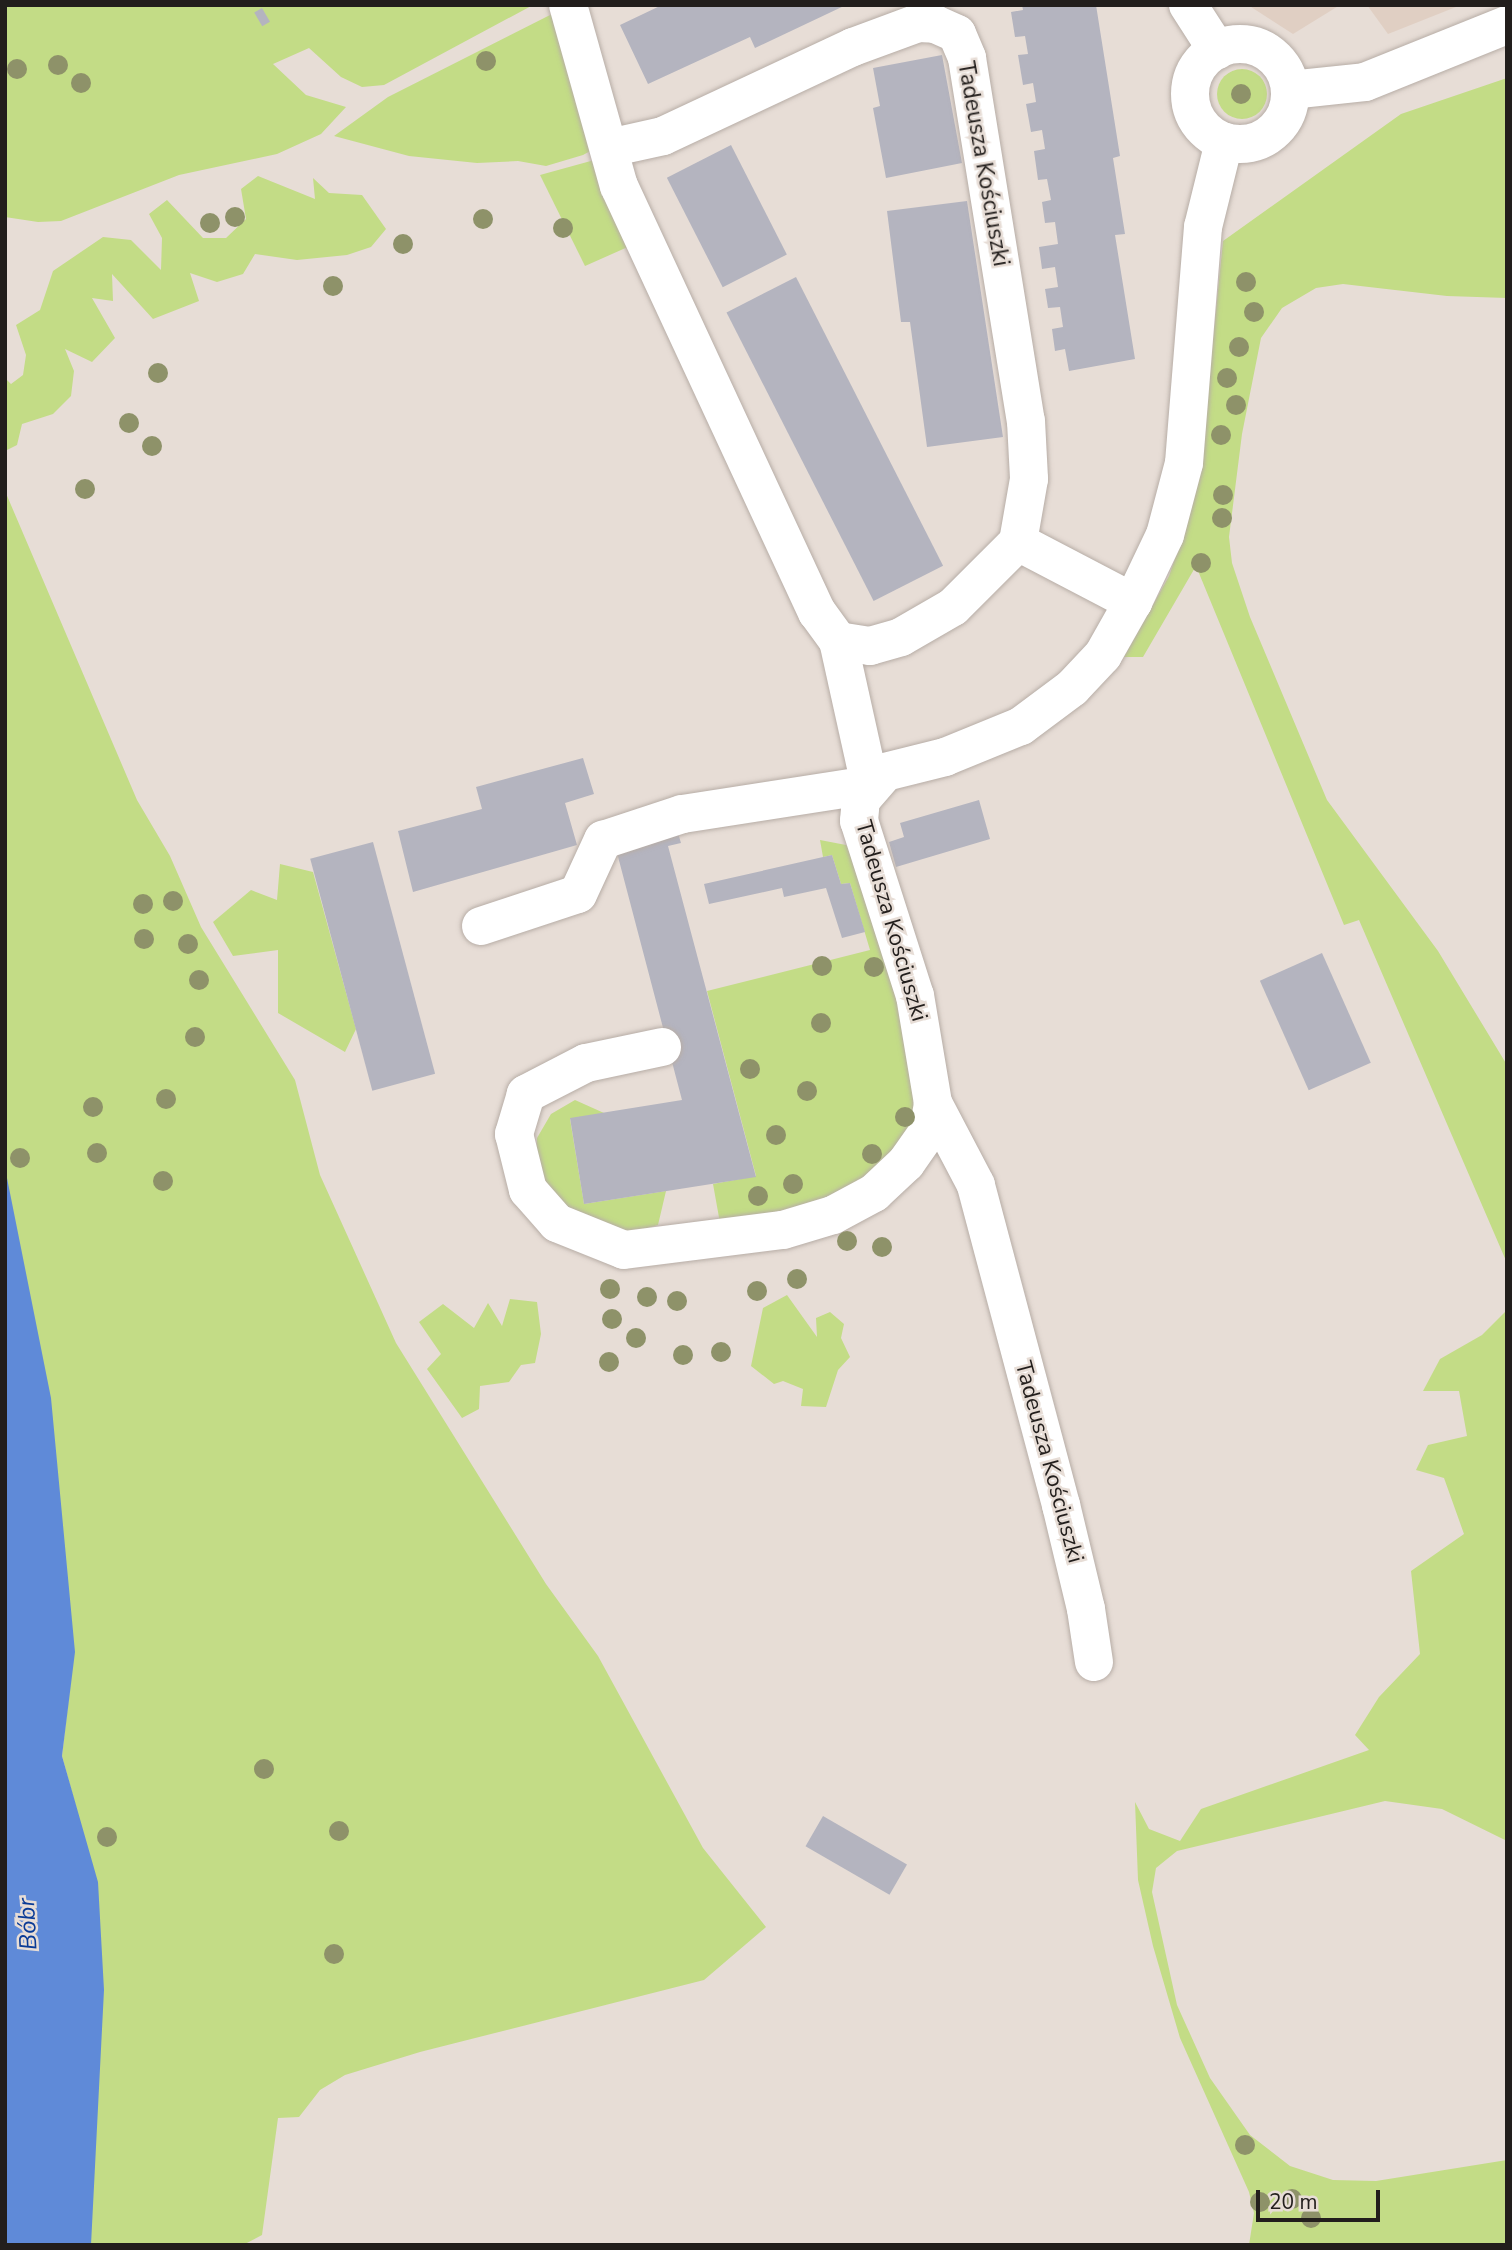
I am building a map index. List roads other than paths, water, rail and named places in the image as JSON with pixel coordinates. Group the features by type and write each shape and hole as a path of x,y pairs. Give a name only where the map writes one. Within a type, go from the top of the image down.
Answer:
{"street":[{"path":"481,926 578,894 603,840 682,814 798,800 870,785 838,640 817,612 619,186 568,5"},
{"path":"1188,5 1217,50"},
{"name":"Tadeusza Kościuszki","path":"609,148 663,136 853,47 918,23 935,24 957,34 967,58 1026,421 1029,479 1018,541"},
{"path":"1290,90 1365,82 1507,25"},
{"path":"1232,45 1264,50 1286,74 1290,90 1288,106 1271,134 1248,143 1224,142 1198,122 1191,98 1194,74 1217,50 1232,45"},
{"name":"Tadeusza Kościuszki","path":"1094,1662 1086,1609 1061,1505 976,1185 933,1103 915,996 859,821 861,800 870,785 885,772 945,757 1021,726 1072,688 1103,655 1133,602 1165,535 1184,463 1203,227 1224,142"},
{"path":"838,640 870,646 901,637 953,607 1018,541 1133,602"},
{"path":"662,1047 586,1063 526,1094 514,1134 528,1191 557,1223 624,1250 783,1230 833,1215 874,1193 906,1163 928,1132 933,1103"}],"water":[{"name":"Bóbr","path":"5,1168 51,1398 75,1652 62,1756 98,1882 104,1990 91,2245 5,2245"}]}
